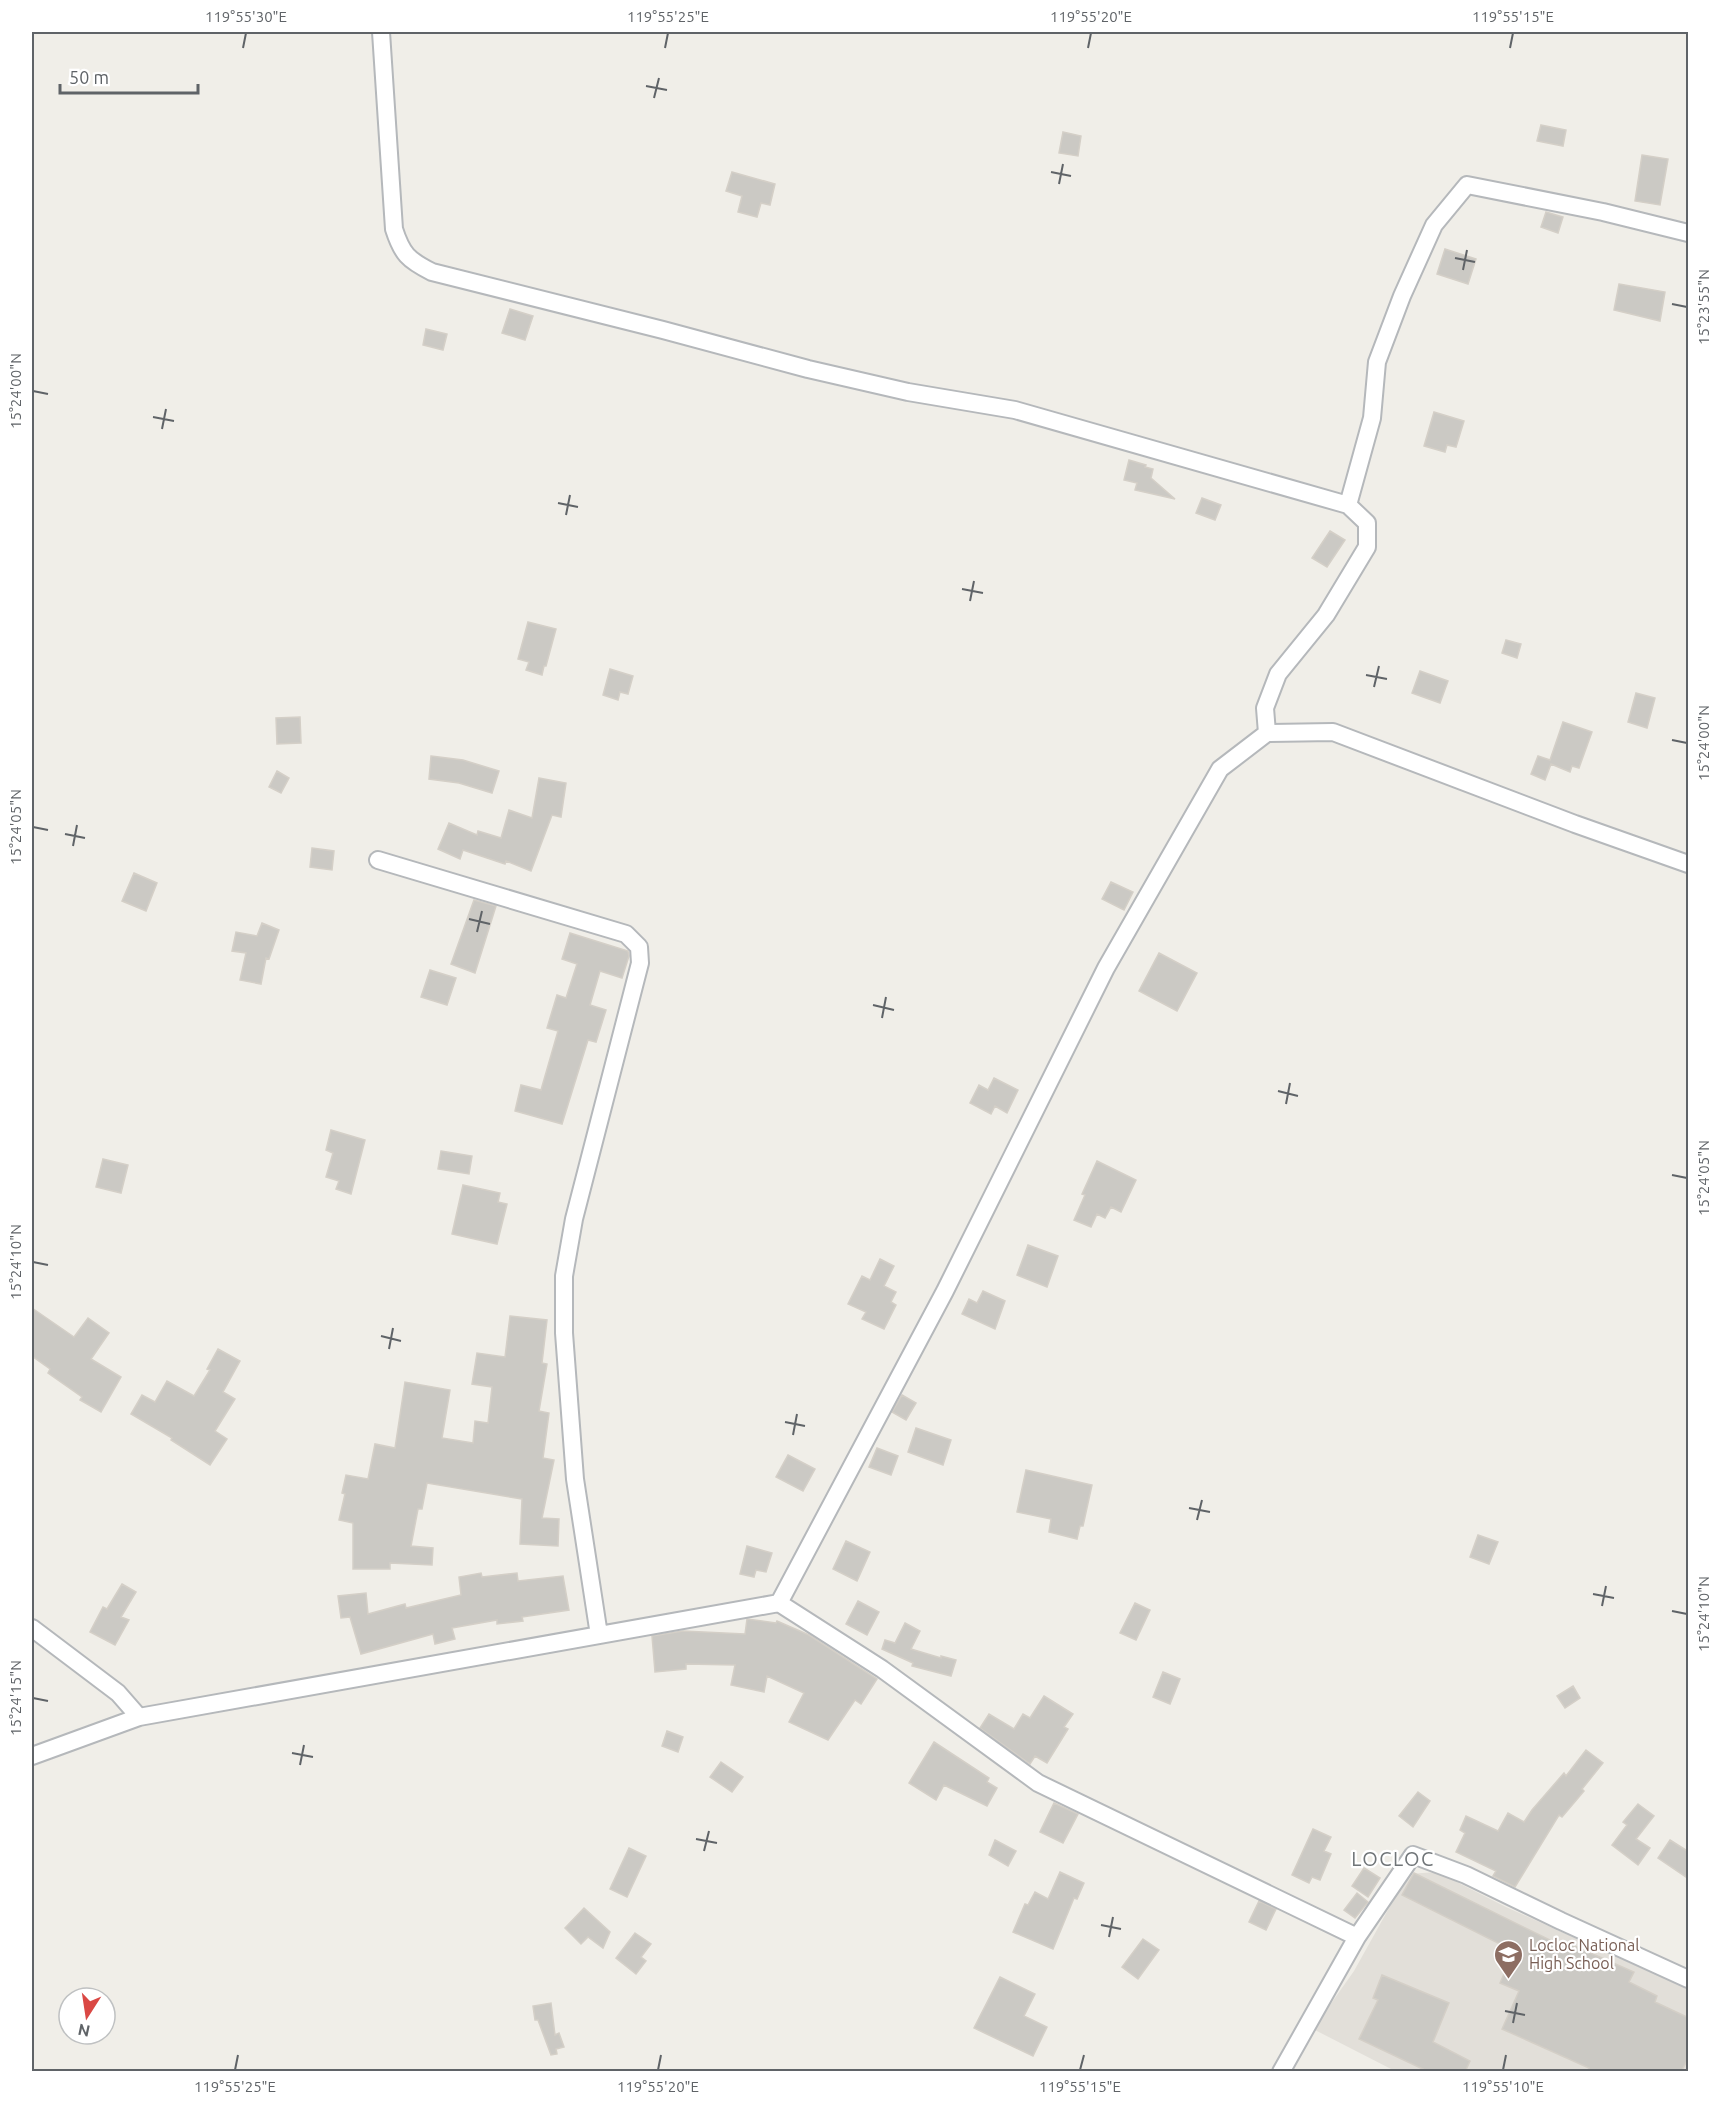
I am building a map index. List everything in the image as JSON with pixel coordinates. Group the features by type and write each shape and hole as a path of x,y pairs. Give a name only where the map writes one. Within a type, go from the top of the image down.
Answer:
{"street":[{"path":"381,32 394,229 400,248 411,261 432,272 808,369 908,392 1014,410 1348,505 1367,523 1367,547 1326,615 1278,674 1265,708 1267,733"},
{"path":"1348,505 1372,418 1377,362 1434,225 1467,185 1603,212 1689,233"},
{"path":"779,1603 945,1291 1106,968 1220,769 1267,733 1333,732 1575,824 1689,864"},
{"path":"378,860 626,934 639,947 640,963 574,1219 564,1276 564,1333 575,1479 599,1635"},
{"path":"32,1756 139,1717 779,1603 882,1669 1038,1783 1357,1937"},
{"path":"32,1628 118,1693 139,1717"},
{"path":"1281,2072 1357,1937 1413,1855 1466,1875 1561,1922 1689,1979"}],"shaded area":[{"name":"Locloc National High School","path":"1437,1872 1506,1907 1688,1989 1688,2071 1395,2071 1313,2029 1354,1971 1408,1874"}],"building":[{"path":"1541,125 1566,130 1563,146 1537,141"},
{"path":"1063,132 1081,136 1078,156 1059,153"},
{"path":"1642,155 1668,159 1660,205 1635,201"},
{"path":"732,172 775,184 770,205 761,203 757,217 738,212 742,196 726,191"},
{"path":"1546,212 1563,217 1558,233 1541,227"},
{"path":"1445,249 1476,259 1468,284 1437,274"},
{"path":"1619,284 1665,292 1660,321 1614,310"},
{"path":"510,309 533,316 525,340 502,333"},
{"path":"426,329 447,334 443,350 423,345"},
{"path":"1434,412 1464,421 1456,447 1447,445 1445,452 1424,446"},
{"path":"1129,460 1153,469 1151,478 1175,499 1135,490 1137,483 1124,480"},
{"path":"1202,498 1221,505 1215,520 1196,513"},
{"path":"1330,531 1345,540 1327,567 1312,558"},
{"path":"528,622 556,629 542,675 526,670 529,662 518,659"},
{"path":"1506,640 1521,644 1517,658 1502,653"},
{"path":"610,669 633,676 628,694 620,692 618,700 603,695"},
{"path":"1420,671 1448,681 1440,703 1412,693"},
{"path":"1636,693 1655,698 1647,728 1628,722"},
{"path":"300,717 301,743 277,744 276,718"},
{"path":"1563,722 1592,732 1579,768 1572,766 1570,772 1551,764 1545,780 1531,774 1538,756 1550,760"},
{"path":"431,756 463,760 499,771 492,793 459,783 429,779"},
{"path":"277,771 289,778 281,793 269,787"},
{"path":"539,778 566,783 561,817 552,815 531,871 506,861 505,864 463,850 460,859 438,849 449,823 477,835 478,831 501,838 509,810 532,818"},
{"path":"312,848 334,851 332,870 310,867"},
{"path":"134,873 157,883 146,911 122,901"},
{"path":"1111,882 1133,892 1124,910 1102,899"},
{"path":"474,900 496,906 475,973 451,964"},
{"path":"262,923 279,930 269,959 266,958 261,984 240,980 246,953 232,951 236,932 257,936"},
{"path":"570,933 628,951 629,956 622,978 600,971 590,1005 606,1010 596,1042 588,1040 562,1124 515,1111 521,1085 541,1090 558,1031 547,1028 557,995 566,998 577,964 562,959"},
{"path":"1159,953 1197,973 1177,1011 1139,991"},
{"path":"430,970 456,978 447,1005 421,997"},
{"path":"994,1078 1018,1090 1007,1113 995,1106 991,1114 970,1103 979,1085 988,1090"},
{"path":"331,1130 365,1140 351,1194 336,1189 339,1181 326,1177 333,1153 326,1150"},
{"path":"441,1151 472,1156 469,1174 438,1169"},
{"path":"103,1159 128,1165 121,1193 96,1187"},
{"path":"1097,1161 1136,1180 1121,1212 1111,1207 1105,1218 1097,1214 1091,1227 1074,1220 1085,1195 1082,1194"},
{"path":"463,1185 500,1193 498,1202 507,1204 497,1244 452,1234"},
{"path":"1028,1245 1058,1256 1047,1287 1017,1275"},
{"path":"880,1259 894,1266 884,1286 896,1292 891,1302 896,1305 884,1329 862,1319 866,1312 848,1304 862,1276 870,1280"},
{"path":"983,1291 1005,1301 995,1329 962,1314 969,1299 977,1303"},
{"path":"32,1308 74,1337 88,1318 109,1333 91,1359 121,1377 101,1412 80,1400 82,1397 48,1373 50,1369 32,1356"},
{"path":"510,1316 547,1320 542,1363 547,1364 539,1411 549,1413 543,1458 554,1460 542,1518 559,1519 558,1546 520,1544 522,1499 427,1483 422,1509 418,1509 411,1546 433,1548 432,1565 390,1563 390,1569 353,1569 353,1523 339,1520 345,1494 342,1493 346,1475 368,1479 375,1444 395,1448 405,1382 450,1390 442,1438 473,1443 475,1421 488,1423 492,1387 472,1384 477,1353 505,1357"},
{"path":"218,1349 240,1361 223,1392 235,1399 215,1431 227,1439 210,1465 171,1440 172,1438 131,1414 142,1395 155,1402 167,1381 194,1396 210,1370 207,1369"},
{"path":"902,1395 916,1403 906,1420 892,1412"},
{"path":"916,1428 951,1440 943,1465 908,1452"},
{"path":"877,1448 898,1456 891,1475 869,1467"},
{"path":"788,1455 815,1469 803,1491 776,1477"},
{"path":"1026,1470 1092,1485 1083,1526 1080,1526 1077,1539 1049,1532 1051,1519 1017,1512"},
{"path":"1478,1535 1498,1542 1489,1564 1470,1557"},
{"path":"846,1541 870,1552 857,1581 833,1569"},
{"path":"747,1546 772,1553 766,1572 756,1570 754,1577 740,1574"},
{"path":"481,1573 482,1577 517,1573 518,1581 563,1576 569,1610 522,1617 523,1621 497,1624 497,1620 452,1628 455,1639 435,1644 433,1634 361,1654 350,1617 341,1618 338,1596 366,1593 368,1614 405,1604 406,1608 461,1595 459,1577"},
{"path":"122,1584 136,1592 121,1617 129,1620 115,1645 90,1632 103,1607 107,1609"},
{"path":"858,1601 879,1612 867,1635 846,1624"},
{"path":"1135,1603 1150,1610 1136,1640 1120,1633"},
{"path":"747,1619 776,1623 777,1621 809,1635 877,1679 861,1704 855,1700 828,1740 789,1722 804,1693 767,1676 764,1692 731,1685 735,1665 686,1664 686,1669 655,1672 652,1636 683,1631 745,1634"},
{"path":"905,1623 920,1631 911,1649 956,1660 951,1676 912,1666 913,1663 882,1649 885,1640 895,1643"},
{"path":"1163,1672 1180,1679 1170,1704 1153,1697"},
{"path":"1573,1686 1580,1698 1565,1708 1557,1696"},
{"path":"1044,1696 1073,1714 1064,1727 1068,1729 1047,1763 1035,1756 1030,1764 980,1728 989,1714 1014,1729 1023,1714 1030,1718"},
{"path":"667,1731 683,1737 678,1752 662,1746"},
{"path":"934,1742 989,1778 987,1782 997,1788 987,1806 944,1785 936,1800 909,1783"},
{"path":"1586,1750 1603,1763 1562,1817 1559,1815 1515,1887 1493,1876 1496,1871 1456,1852 1465,1833 1460,1830 1466,1816 1498,1831 1508,1813 1524,1822 1564,1773 1566,1776"},
{"path":"721,1762 743,1777 732,1792 710,1777"},
{"path":"1418,1792 1430,1801 1413,1827 1399,1816"},
{"path":"1054,1803 1078,1814 1063,1843 1040,1832"},
{"path":"1638,1804 1654,1816 1636,1839 1650,1848 1638,1865 1612,1845 1627,1825 1623,1822"},
{"path":"1313,1829 1331,1837 1324,1851 1331,1854 1320,1880 1312,1877 1309,1883 1292,1875"},
{"path":"995,1840 1016,1851 1008,1866 989,1855"},
{"path":"1670,1840 1689,1852 1689,1879 1658,1858"},
{"path":"629,1848 646,1856 627,1897 610,1889"},
{"path":"1364,1868 1380,1878 1368,1897 1352,1886"},
{"path":"1060,1872 1084,1883 1077,1899 1074,1898 1053,1949 1013,1932 1025,1904 1028,1905 1035,1892 1048,1899"},
{"path":"1414,1873 1566,1948 1568,1943 1634,1972 1629,1982 1657,1996 1655,2002 1689,2018 1689,2057 1681,2072 1587,2072 1589,2068 1502,2029 1519,1991 1500,1983 1514,1951 1402,1895"},
{"path":"1357,1893 1368,1902 1355,1918 1344,1910"},
{"path":"1259,1901 1276,1909 1266,1930 1249,1922"},
{"path":"584,1908 610,1932 603,1948 588,1937 581,1944 565,1928"},
{"path":"635,1933 651,1944 641,1957 646,1961 636,1974 616,1958"},
{"path":"1143,1939 1159,1950 1138,1979 1122,1967"},
{"path":"1382,1975 1449,2003 1433,2042 1470,2061 1465,2072 1429,2072 1359,2039 1378,2000 1373,1998"},
{"path":"1000,1977 1035,1994 1024,2016 1047,2027 1033,2056 974,2028"},
{"path":"551,2003 555,2035 559,2033 564,2047 556,2049 557,2054 551,2055 538,2020 535,2020 533,2006"}],"place":[{"name":"Locloc National High School","path":"1508,1980"}],"district":[{"name":"LOCLOC","path":"1393,1859"}]}
